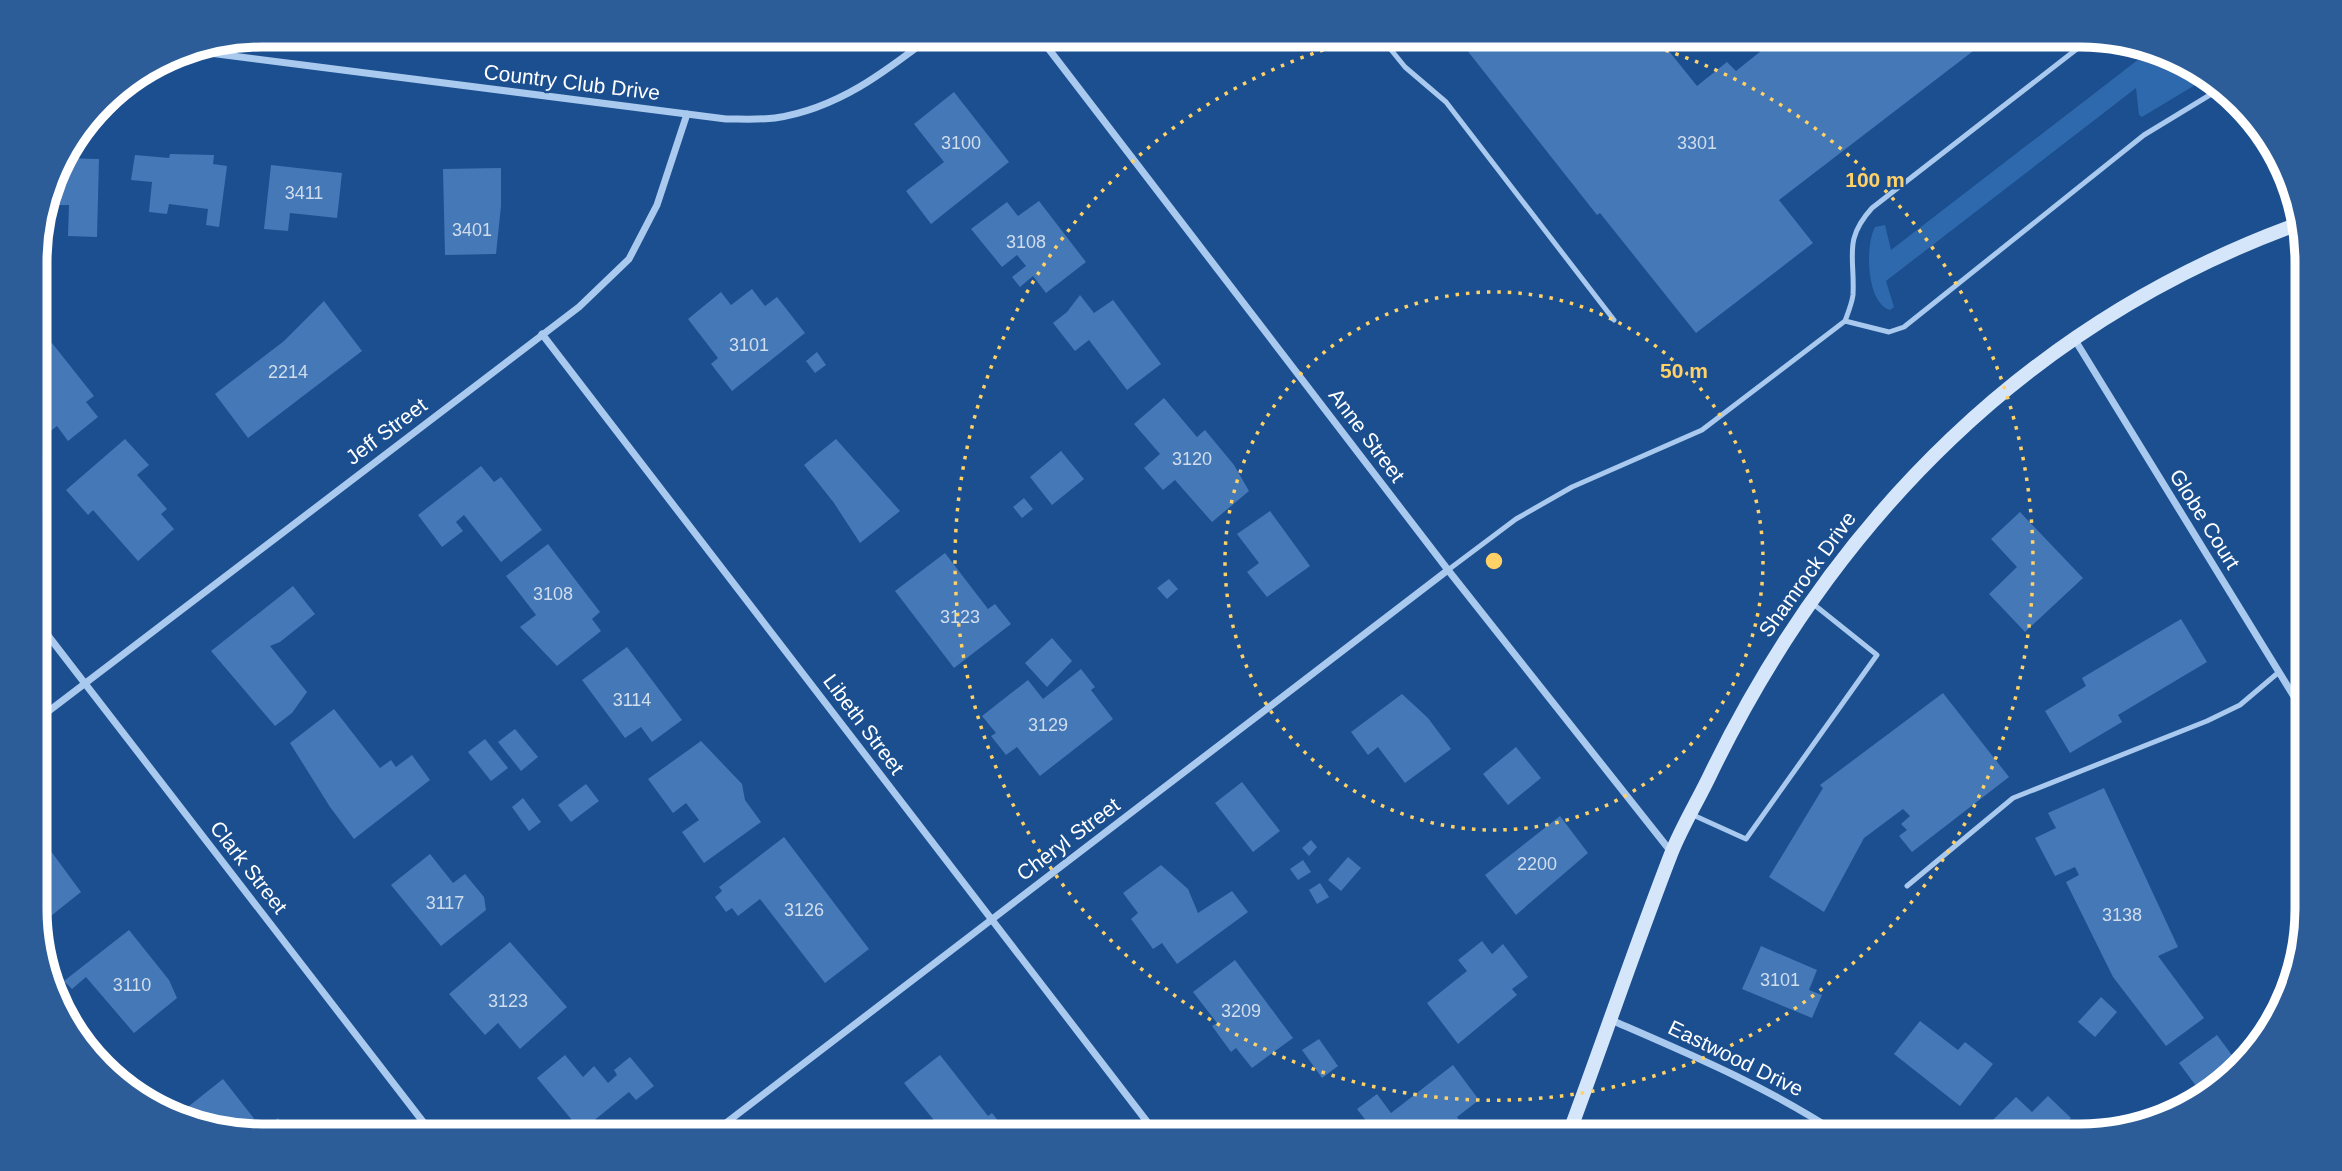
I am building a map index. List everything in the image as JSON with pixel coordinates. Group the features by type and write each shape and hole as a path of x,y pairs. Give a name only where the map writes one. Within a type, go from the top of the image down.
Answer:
{"street":[{"name":"Country Club Drive","path":"214,54 726,119 775,118 823,106 852,93 916,47"},
{"name":"Anne Street","path":"1047,47 1448,570 1672,853"},
{"name":"Jeff Street","path":"47,712 579,307 629,259 657,205 687,114"},
{"name":"Shamrock Drive","path":"1573,1123 1672,853 1764,670 1809,601 1894,495 1964,423 2074,340 2164,282 2206,261 2291,227"},
{"name":"Libeth Street","path":"542,334 1148,1124"},
{"name":"Globe Court","path":"2074,340 2295,698"},
{"name":"Cheryl Street","path":"725,1124 1448,570"},
{"name":"Clark Street","path":"47,635 425,1124"},
{"name":"Eastwood Drive","path":"1611,1020 1742,1076 1788,1100 1823,1123"}],"lane":[{"path":"1388,47 1405,67 1446,102 1614,320"},
{"path":"1448,570 1516,519 1572,487 1702,430 1845,321 1853,297 1850,244 1857,224 1872,208 2079,47"},
{"path":"1845,321 1889,332 1904,327 2144,135 2212,94"},
{"path":"1691,814 1746,839 1877,654 1809,601"},
{"path":"1907,887 2013,798 2207,721 2240,705 2279,672"}],"shaded area":[{"path":"2138,56 2175,69 2198,83 2142,117 2139,115 2136,88 1886,281 1894,307 1890,310 1882,305 1876,297 1870,273 1870,247 1875,227 1885,225 1891,250 2139,59"}],"building":[{"path":"1464,47 1666,47 1697,86 1727,62 1736,71 1766,47 1978,47 1779,200 1813,243 1696,333 1600,213 1597,215"},
{"path":"954,92 1009,162 931,224 906,191 944,162 914,124"},
{"path":"170,154 214,155 213,164 227,166 219,227 206,225 208,209 169,204 167,214 149,212 152,182 131,180 135,155 169,158"},
{"path":"74,158 99,159 97,237 68,236 69,205 56,205"},
{"path":"271,165 342,173 337,218 290,213 288,231 264,229"},
{"path":"501,168 501,206 496,254 445,255 443,169"},
{"path":"1039,201 1086,262 1046,293 1033,276 1020,287 1012,277 1026,266 1017,255 1002,267 971,229 1007,202 1018,216"},
{"path":"752,289 765,306 777,297 805,333 732,391 711,364 718,358 688,319 721,292 731,305"},
{"path":"1080,295 1094,313 1113,300 1161,364 1127,390 1089,340 1075,351 1053,323 1067,312"},
{"path":"324,301 362,351 248,438 215,394 284,341"},
{"path":"52,343 94,396 86,402 98,417 68,441 57,426 48,433 48,346"},
{"path":"817,352 826,365 815,373 806,361"},
{"path":"1164,398 1197,437 1205,430 1234,465 1249,491 1212,522 1175,480 1163,490 1144,468 1160,454 1134,424"},
{"path":"125,439 149,465 137,475 167,509 161,514 174,529 138,561 93,510 88,515 66,490"},
{"path":"836,439 900,511 860,543 834,503 804,465"},
{"path":"1061,451 1084,479 1052,505 1030,477"},
{"path":"481,466 494,482 501,477 542,530 501,562 464,515 456,522 463,531 442,547 418,515"},
{"path":"1024,498 1033,509 1022,518 1013,507"},
{"path":"1270,511 1310,566 1267,597 1247,572 1259,563 1237,534"},
{"path":"2020,512 2083,578 2025,632 1989,594 2017,567 1991,539"},
{"path":"548,544 600,612 592,619 601,631 557,666 520,627 536,615 506,576"},
{"path":"945,553 988,609 995,604 1011,624 954,668 895,591"},
{"path":"1169,579 1178,589 1167,599 1157,588"},
{"path":"293,586 315,614 280,642 270,646 307,692 292,713 275,726 211,651"},
{"path":"2181,619 2207,662 2118,715 2122,722 2070,753 2045,711 2086,686 2082,678"},
{"path":"1052,638 1072,661 1047,687 1025,663"},
{"path":"627,647 682,720 652,742 641,727 625,738 582,680"},
{"path":"1081,669 1095,687 1091,690 1113,719 1040,776 1017,747 1006,755 991,736 996,733 982,716 1028,680 1043,699"},
{"path":"1943,693 2009,777 1912,852 1899,836 1907,830 1901,824 1910,816 1903,809 1864,838 1824,912 1769,877 1823,788 1820,785"},
{"path":"1402,694 1428,718 1451,749 1405,783 1378,747 1368,755 1351,732"},
{"path":"334,709 380,768 391,760 396,767 412,755 430,780 354,839 330,807 290,743"},
{"path":"515,729 538,757 521,771 498,742"},
{"path":"485,739 508,768 491,781 468,752"},
{"path":"701,741 742,784 745,800 761,822 704,863 682,832 699,820 686,803 673,813 648,779"},
{"path":"1516,747 1541,778 1508,805 1483,774"},
{"path":"1242,782 1280,831 1253,852 1215,803"},
{"path":"586,784 599,801 571,822 558,805"},
{"path":"2104,788 2178,947 2158,956 2204,1018 2166,1046 2113,977 2066,882 2079,875 2075,867 2055,876 2035,838 2056,828 2048,813"},
{"path":"523,798 541,822 529,831 512,807"},
{"path":"1560,816 1588,853 1516,915 1485,875"},
{"path":"784,837 869,949 825,983 760,899 738,916 732,908 726,912 715,897 722,891 719,887"},
{"path":"1311,840 1317,847 1309,856 1302,848"},
{"path":"47,846 81,892 48,918"},
{"path":"430,854 453,883 465,874 484,897 486,910 441,946 391,885"},
{"path":"1348,857 1361,868 1341,891 1328,880"},
{"path":"1303,860 1311,872 1298,880 1290,869"},
{"path":"1161,865 1188,889 1198,913 1232,891 1248,912 1177,964 1162,943 1153,949 1131,919 1138,913 1123,893"},
{"path":"1320,883 1329,897 1317,904 1309,890"},
{"path":"129,930 169,980 177,998 134,1033 86,977 72,989 64,981"},
{"path":"1482,941 1492,954 1503,944 1528,977 1512,989 1517,995 1458,1044 1427,1003 1467,971 1458,960"},
{"path":"510,942 567,1007 520,1049 498,1023 485,1035 449,994"},
{"path":"1761,946 1817,970 1809,990 1822,995 1812,1018 1742,989"},
{"path":"1235,960 1293,1038 1252,1068 1236,1048 1231,1052 1212,1026 1217,1023 1193,992"},
{"path":"2101,997 2117,1012 2095,1037 2078,1022"},
{"path":"1920,1021 1958,1050 1965,1042 1993,1064 1960,1106 1894,1054"},
{"path":"2217,1035 2234,1057 2198,1088 2179,1063"},
{"path":"1319,1039 1338,1066 1322,1078 1302,1050"},
{"path":"565,1055 583,1077 594,1066 608,1083 617,1075 614,1070 630,1057 654,1086 636,1100 629,1092 590,1124 575,1124 537,1078"},
{"path":"940,1055 988,1116 992,1113 1000,1124 937,1124 904,1083"},
{"path":"1453,1065 1479,1100 1457,1117 1460,1121 1457,1123 1368,1123 1357,1109 1377,1094 1391,1113"},
{"path":"223,1079 258,1124 221,1120 185,1109"},
{"path":"2048,1096 2071,1118 2066,1123 1990,1123 2016,1097 2032,1112"},
{"path":"278,1118 283,1124 271,1124"}]}
